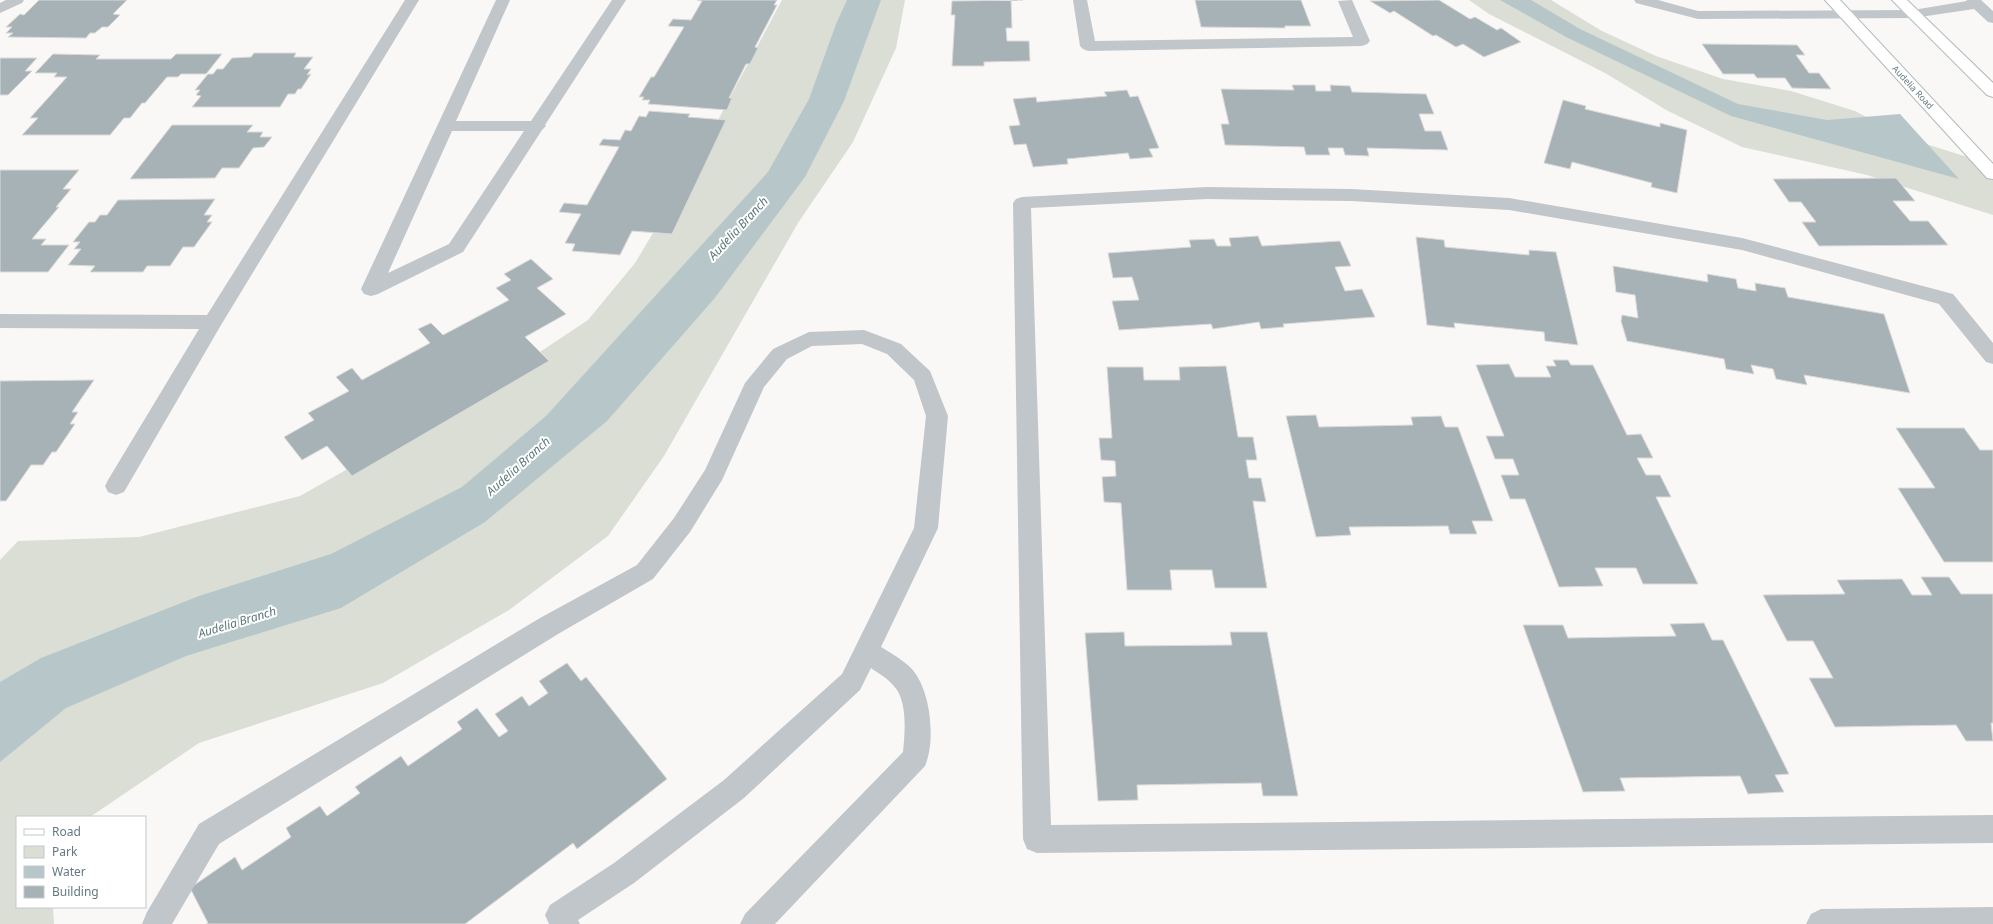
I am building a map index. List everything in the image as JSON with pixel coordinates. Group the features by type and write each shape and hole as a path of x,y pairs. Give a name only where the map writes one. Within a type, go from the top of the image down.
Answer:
{"main road":[{"name":"Audelia Road","path":"1832,0 1993,174"},
{"path":"1899,0 1993,92"}],"lane":[{"path":"0,8 17,0"},
{"path":"116,486 213,322 412,0"},
{"path":"503,0 371,289 456,248 538,126 619,0"},
{"path":"1080,0 1088,46 1362,41 1345,0"},
{"path":"1641,0 1657,2 1698,15 1913,14 1975,2 1993,18"},
{"path":"445,126 538,126"},
{"path":"1993,357 1946,299 1742,244 1509,204 1351,195 1207,193 1022,203 1038,839 1993,829"},
{"path":"0,322 213,322"},
{"path":"157,924 209,834 549,626 645,572 682,525 714,474 755,383 780,354 809,339 864,337 894,348 923,376 938,416 926,528 851,682 734,789 624,873 557,921"},
{"path":"756,924 916,758 918,730 914,699 903,677 866,650"},
{"path":"1821,924 1993,922"}],"green space":[{"path":"782,0 905,0 896,48 853,142 798,223 664,456 608,536 509,610 383,683 199,743 91,816 16,816 16,908 53,908 54,924 0,924 0,560 18,541 139,537 300,496 457,407 588,320 635,263 694,165"},
{"path":"1469,0 1551,0 1602,31 1656,56 1723,79 1791,91 1855,111 1907,138 1993,165 1993,215 1867,175 1742,147 1668,111 1605,73 1489,14"}],"water":[{"name":"Audelia Branch","path":"847,0 881,0 844,101 805,177 714,299 607,421 485,522 341,608 186,656 66,708 0,762 0,682 41,658 199,596 331,554 462,487 546,416 768,172 809,99 836,24"},
{"path":"1500,0 1531,0 1580,29 1738,104 1827,120 1900,114 1959,179 1731,116 1566,37"}],"building":[{"path":"39,0 127,0 113,14 120,15 108,27 102,27 95,33 90,33 86,38 8,37 13,33 6,33 12,27 6,27 20,14 24,15"},
{"path":"697,0 777,0 774,5 777,5 755,47 758,48 750,64 746,64 729,98 732,98 727,110 648,104 650,100 642,100 644,97 639,97 651,77 654,77 684,27 668,26 673,19 691,20 702,1"},
{"path":"1011,0 1012,28 1006,28 1007,41 1029,41 1030,61 984,62 984,66 952,66 955,15 951,15 952,1"},
{"path":"1195,0 1301,0 1311,26 1285,26 1285,28 1201,27"},
{"path":"1439,0 1470,19 1475,17 1497,30 1501,28 1521,42 1484,57 1463,44 1456,47 1436,35 1433,36 1394,11 1390,13 1370,1"},
{"path":"1702,44 1797,45 1805,55 1796,55 1809,73 1819,73 1831,89 1792,88 1785,78 1757,78 1754,74 1723,74"},
{"path":"254,53 296,53 294,57 313,57 304,69 311,69 307,75 311,74 301,89 298,89 295,94 288,94 280,107 192,107 201,96 196,95 200,90 195,90 208,74 213,74 217,69 223,69 232,58 251,57"},
{"path":"53,54 100,55 96,59 171,59 176,54 222,54 206,74 181,74 178,77 167,77 145,103 142,103 130,118 124,118 110,135 22,135 38,118 30,118 67,77 54,77 57,73 35,73"},
{"path":"0,58 37,58 25,71 32,71 8,95 0,95"},
{"path":"1292,85 1315,85 1316,91 1331,91 1330,85 1350,86 1352,92 1426,94 1434,114 1419,114 1425,131 1441,131 1448,150 1367,148 1369,156 1345,155 1343,148 1328,148 1330,155 1306,155 1304,147 1225,145 1221,124 1229,124 1221,89 1294,90"},
{"path":"1127,90 1130,97 1138,96 1159,148 1149,149 1153,157 1130,159 1128,153 1067,159 1068,164 1033,167 1026,144 1014,145 1009,126 1020,125 1013,99 1036,97 1037,102 1107,96 1104,92"},
{"path":"1563,100 1586,106 1585,109 1660,127 1660,123 1687,130 1677,193 1651,187 1652,183 1572,162 1570,169 1544,163"},
{"path":"649,111 690,114 688,117 726,120 672,234 632,231 620,255 572,251 575,244 565,243 581,214 559,212 564,203 587,205 619,147 599,145 603,139 620,140 625,130 631,131 639,116 646,117"},
{"path":"172,125 253,125 247,132 263,132 260,137 272,137 264,147 253,148 239,168 222,168 215,178 130,179"},
{"path":"0,170 79,170 63,189 71,189 56,207 59,207 32,239 46,239 41,245 69,245 48,272 0,272"},
{"path":"1896,178 1915,201 1893,201 1910,221 1928,221 1948,245 1819,246 1802,222 1816,222 1801,202 1789,202 1773,179"},
{"path":"215,199 204,215 212,215 207,222 212,222 194,247 183,247 170,266 147,266 143,272 90,272 95,266 68,265 81,249 74,249 80,242 73,242 89,222 95,222 100,215 107,215 118,200"},
{"path":"1258,236 1262,246 1340,241 1351,266 1335,267 1345,291 1362,289 1375,317 1283,324 1284,327 1261,329 1259,322 1213,329 1211,324 1119,330 1112,301 1139,300 1132,277 1113,278 1108,253 1191,247 1189,240 1214,239 1217,246 1231,246 1229,238"},
{"path":"1416,237 1444,240 1445,247 1529,255 1529,250 1556,252 1578,345 1545,341 1544,332 1454,323 1455,328 1427,325"},
{"path":"531,259 553,279 537,288 566,314 525,337 549,361 352,476 327,446 302,460 284,437 314,420 308,413 349,391 336,377 352,368 362,380 430,343 418,329 431,323 443,335 509,300 496,288 511,280 504,274"},
{"path":"1613,266 1708,282 1707,274 1736,279 1738,288 1756,291 1755,283 1785,288 1788,297 1884,314 1910,393 1804,375 1807,385 1776,379 1773,369 1751,365 1754,374 1726,369 1724,359 1627,341 1621,321 1622,315 1638,318 1635,295 1616,292"},
{"path":"1553,360 1568,360 1571,365 1593,365 1627,435 1641,434 1653,458 1637,458 1646,475 1660,475 1671,497 1656,497 1698,584 1643,584 1636,568 1595,568 1603,586 1559,587 1525,499 1510,499 1501,475 1519,475 1513,459 1495,459 1486,436 1504,436 1476,365 1509,364 1515,377 1551,377 1546,366 1556,366"},
{"path":"1226,366 1238,437 1253,437 1257,460 1246,460 1249,478 1261,478 1266,502 1253,501 1267,588 1215,588 1212,570 1170,570 1172,590 1127,590 1121,503 1104,502 1102,477 1116,476 1115,461 1101,460 1099,438 1112,438 1107,367 1143,367 1144,380 1180,380 1179,367"},
{"path":"94,380 72,412 78,412 70,424 75,424 56,452 52,452 43,465 31,465 6,501 0,501 0,381"},
{"path":"1316,415 1319,427 1413,425 1411,417 1441,416 1445,427 1458,427 1493,521 1472,521 1477,534 1450,534 1448,526 1349,527 1351,535 1316,537 1286,416"},
{"path":"1896,428 1964,428 1980,450 1993,450 1993,562 1944,562 1898,488 1935,488"},
{"path":"1921,577 1949,577 1961,594 1993,594 1993,723 1991,723 1993,741 1966,741 1956,725 1835,727 1809,678 1833,678 1813,641 1787,641 1763,595 1845,594 1837,580 1902,579 1912,595 1932,595"},
{"path":"1704,623 1712,640 1723,640 1789,774 1775,775 1784,792 1748,794 1740,776 1620,778 1625,791 1583,792 1523,625 1563,625 1568,638 1676,636 1670,624"},
{"path":"1124,632 1125,646 1232,645 1230,632 1267,632 1298,796 1263,796 1261,783 1137,785 1138,800 1098,801 1085,633"},
{"path":"567,663 581,681 586,677 667,779 577,849 573,843 465,924 206,924 208,923 190,888 235,857 242,870 291,837 286,828 320,806 327,816 360,793 355,787 401,756 408,766 462,729 457,722 477,708 499,737 508,731 495,714 522,696 529,706 548,693 539,681"}]}
